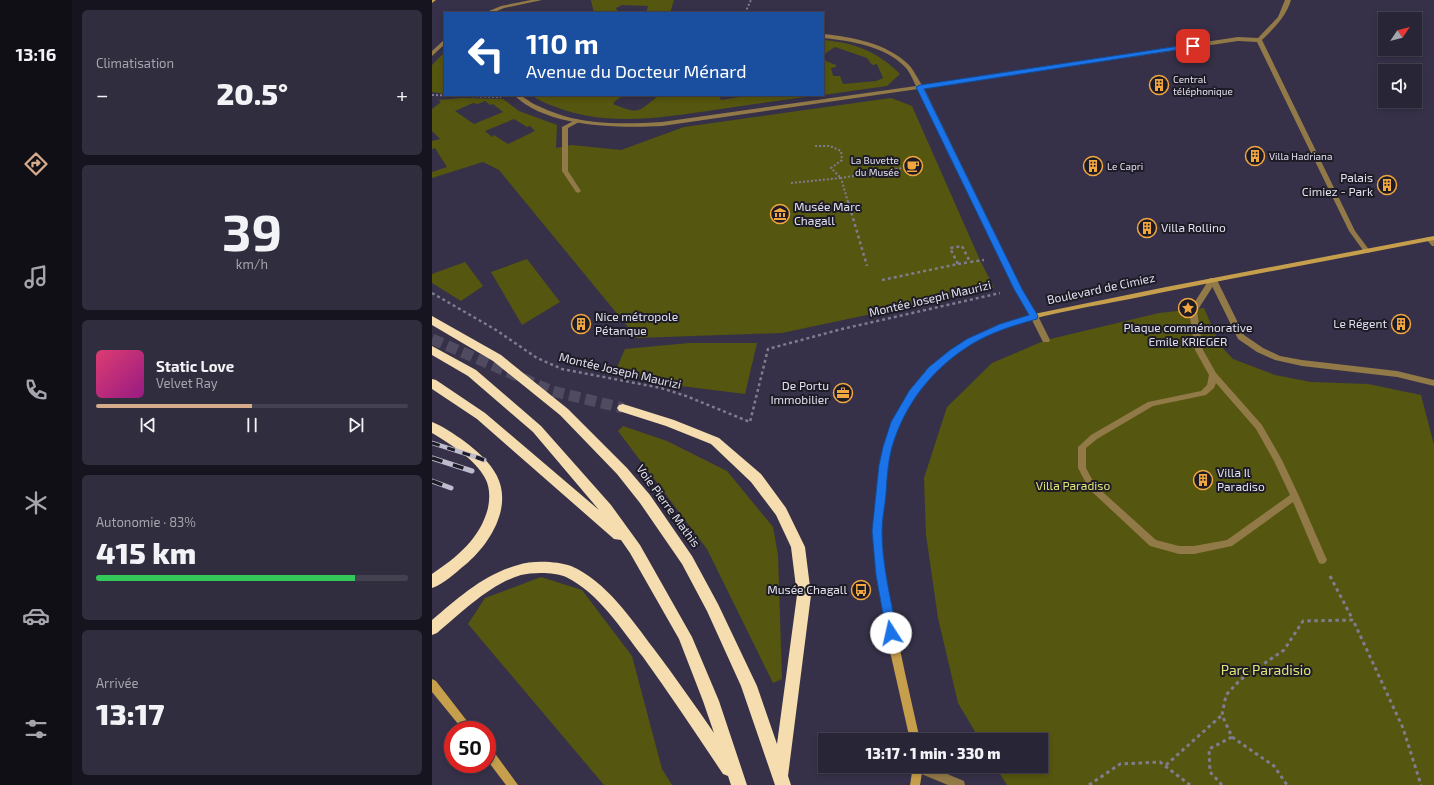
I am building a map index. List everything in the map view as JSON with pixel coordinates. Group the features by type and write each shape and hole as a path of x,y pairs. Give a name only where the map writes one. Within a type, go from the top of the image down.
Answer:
{"highway":[{"name":"Voie Pierre Mathis","path":"432,320 497,358 564,412 622,470 645,499 687,560 712,608 749,686 782,781"},
{"path":"432,350 472,374 537,429 606,510 635,549 685,637 711,701 738,783"},
{"path":"432,384 480,416 635,549"},
{"path":"623,408 670,422 715,441 756,478 781,512 798,547 804,595 782,781"},
{"path":"432,427 474,457 488,472 494,484 496,499 494,516 485,535 472,551 432,582"},
{"path":"432,629 472,595 498,579 519,570 538,567 568,571 597,590 628,626 680,696 738,783"}],"main road":[{"name":"Boulevard de Cimiez","path":"913,733 894,647 881,575 877,531 881,484 887,447 896,422 912,393 932,369 970,341 1003,326 1034,316 1213,280 1432,240"},
{"path":"432,684 462,721"},
{"path":"496,763 513,785"},
{"path":"915,785 917,773"}],"street":[{"path":"490,12 539,0"},
{"path":"518,96 525,102 540,110 577,120 635,126 662,124 920,87 1238,38 1258,40 1275,24 1285,10 1288,0"},
{"path":"824,36 846,38 868,44 888,53 907,66 920,87 1002,257 1046,340"},
{"path":"1258,40 1352,231 1366,251"},
{"path":"432,54 444,42"},
{"path":"577,120 565,127 565,171 578,191"},
{"path":"1213,280 1193,311 1199,350 1213,375 1259,427 1278,460 1322,560"},
{"path":"1213,280 1241,337 1260,350 1278,358 1302,363 1397,374 1434,384"},
{"path":"1213,375 1211,386 1203,393 1151,404 1094,437 1082,447 1082,468 1092,487 1153,543 1179,550 1194,550 1229,543 1295,496"},
{"path":"932,773 960,785"}],"path":[{"path":"745,12 751,0"},
{"path":"432,95 444,96"},
{"path":"446,96 506,96"},
{"path":"814,146 830,146 841,151 842,160 831,168 841,178 867,266"},
{"path":"791,183 841,178 909,167"},
{"path":"958,264 950,248 962,246 970,262"},
{"path":"882,280 958,264 1002,257"},
{"name":"Montée Joseph Maurizi","path":"432,293 496,330 537,358 562,369 661,388 686,396 750,422 768,349 842,329 1018,289"},
{"path":"1322,560 1353,620 1403,728 1422,785"},
{"path":"1287,785 1274,766 1232,737 1222,715 1226,695 1240,680 1284,650 1303,621 1353,620"},
{"path":"1166,765 1222,715"},
{"path":"1222,785 1210,772 1209,749 1232,737"},
{"path":"1088,785 1120,764 1160,762 1166,765 1190,785"}],"green space":[{"path":"591,0 674,0 670,12 646,12 648,6 622,5 616,8 618,12 594,12"},
{"path":"824,40 855,46 883,59 900,74 887,86 824,95 824,56","holes":["835,47 867,58 872,65 877,64 883,78 876,81 843,84 840,76 833,76 831,68 836,67 836,65 826,61 824,56"]},
{"path":"444,53 444,94 432,92 432,65"},
{"path":"533,96 622,96 613,104 628,109 637,110 641,109 657,97 654,96 719,96 721,100 746,96 815,96 640,119 596,117 574,113 539,100"},
{"path":"462,98 503,99 519,111 557,125 556,148 572,145 621,150 684,127 891,98 912,106 980,260 994,288 782,333 637,338 499,170 483,162 432,178 432,172 447,167 435,148 432,149 432,141 440,139 432,131 432,109 441,102 438,100","holes":["485,101 490,105 493,104 503,112 474,124 455,111 473,103 478,104","514,119 527,127 530,126 535,131 508,144 494,135 492,137 485,131"]},
{"path":"527,259 560,302 522,325 491,272"},
{"path":"465,262 483,286 461,301 432,283 432,274"},
{"name":"Villa Paradiso","path":"1204,308 1220,345 1233,359 1275,375 1311,382 1368,384 1421,395 1434,445 1434,785 1007,785 999,773 1048,773 1048,733 976,733 958,703 938,618 926,535 924,478 947,407 992,363 1046,340 1159,313"},
{"path":"689,343 757,343 745,394 681,386 615,372 625,349"},
{"path":"623,426 667,441 727,471 773,527 778,555 782,679 773,683 707,549 618,431"},
{"path":"541,577 582,590 632,656 662,769 672,785 604,785 468,624 485,598"}],"tunnel":[{"path":"432,339 552,391 623,408"}],"railway":[{"path":"432,443 477,457"},
{"path":"477,457 484,460"},
{"path":"432,458 472,471"},
{"path":"432,481 451,488"}],"place":[{"name":"Central téléphonique","path":"1159,85"},
{"name":"Villa Hadriana","path":"1255,156"},
{"name":"La Buvette du Musée","path":"913,166"},
{"name":"Le Capri","path":"1093,166"},
{"name":"Palais Cimiez - Park","path":"1387,185"},
{"name":"Musée Marc Chagall","path":"780,214"},
{"name":"Villa Rollino","path":"1147,228"},
{"name":"Plaque commémorative Emile KRIEGER","path":"1188,308"},
{"name":"Nice métropole Pétanque","path":"581,324"},
{"name":"Le Régent","path":"1401,324"},
{"name":"De Portu Immobilier","path":"843,393"},
{"name":"Villa Il Paradiso","path":"1203,480"},
{"name":"Musée Chagall","path":"861,590"}],"route":[{"path":"891,633 881,575 877,531 881,484 887,447 896,422 912,393 932,369 953,352 970,341 1003,326 1034,316 1018,289 920,87 1193,46"}],"park label":[{"name":"Parc Paradisio","path":"1266,670"}]}
